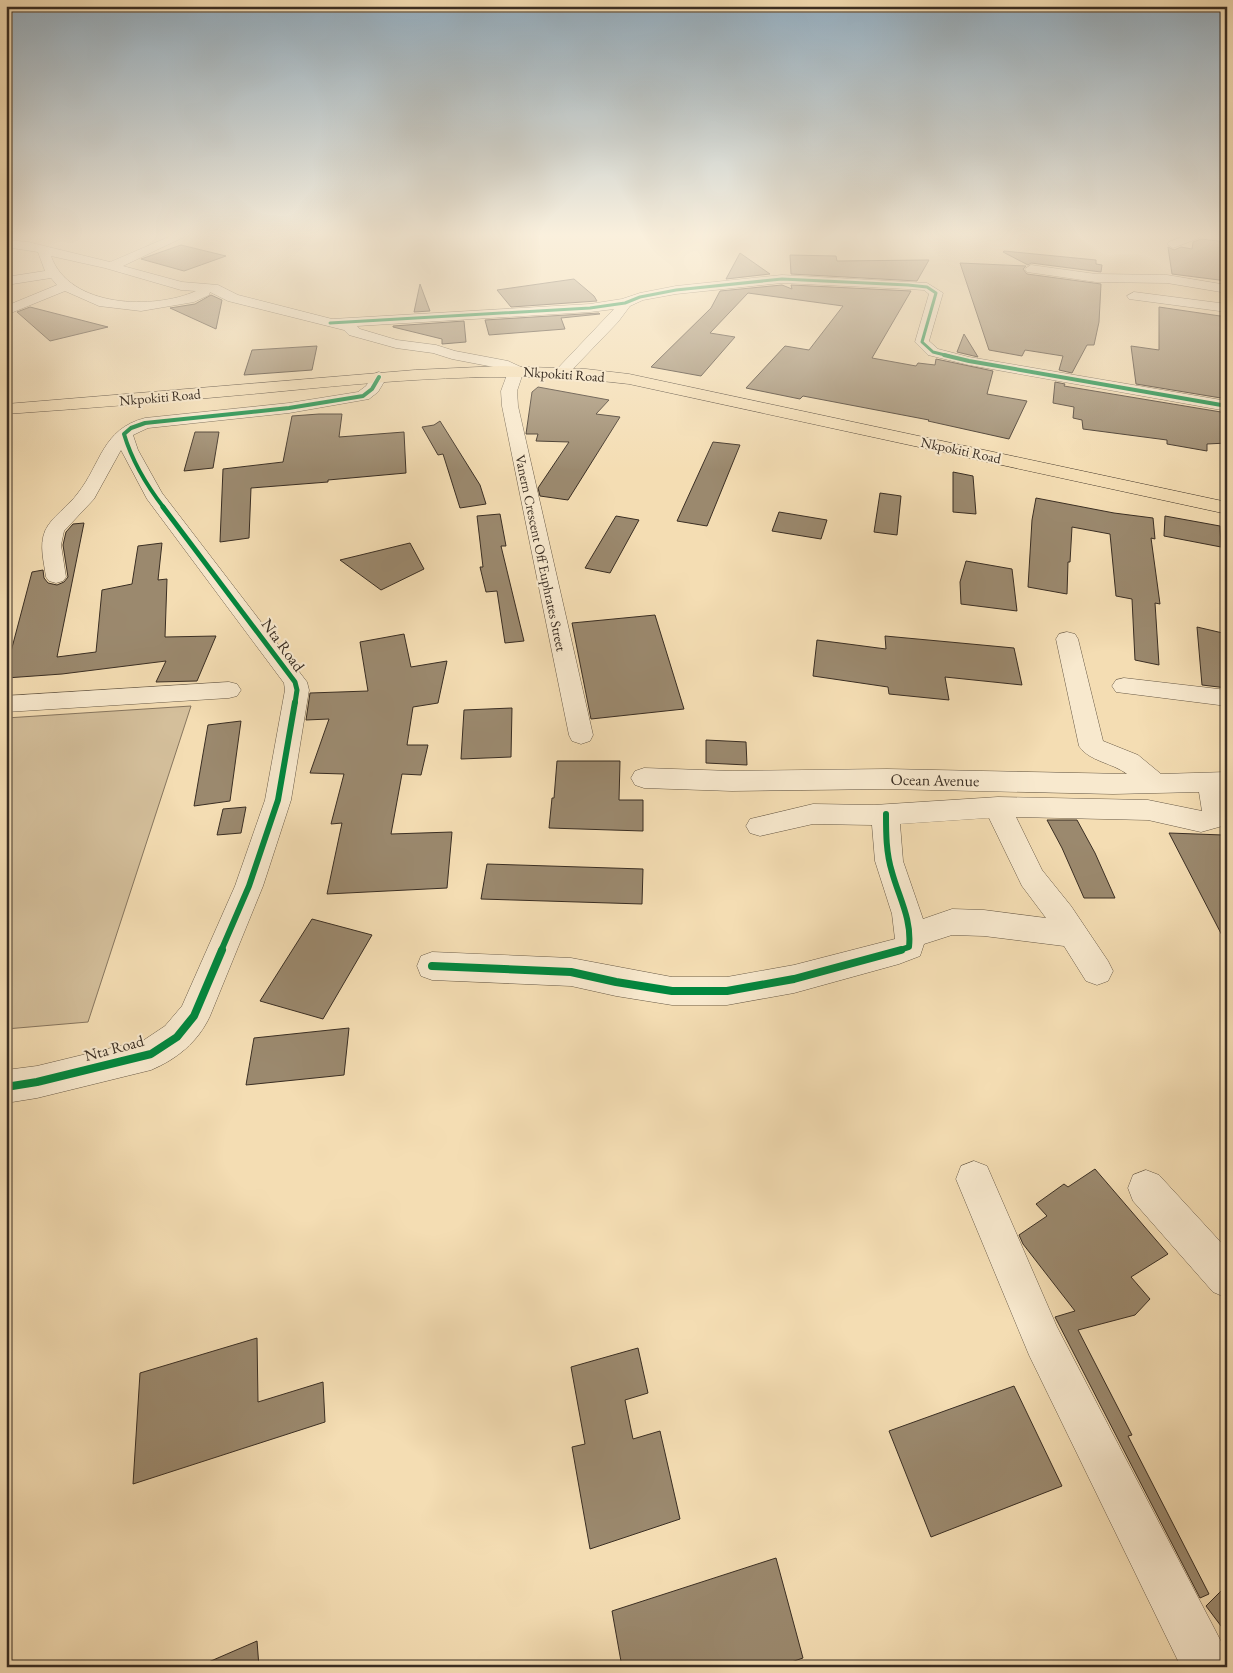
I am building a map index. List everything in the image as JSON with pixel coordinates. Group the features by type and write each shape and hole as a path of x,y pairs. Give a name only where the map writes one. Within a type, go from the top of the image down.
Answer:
{"main road":[{"name":"Nkpokiti Road","path":"6,409 378,377 516,370 563,371 629,379 1112,482"},
{"path":"1112,482 1226,493"},
{"path":"1112,482 1227,508"}],"street":[{"path":"295,314 349,327 354,332 396,344 436,349 452,355 503,364 516,370"},
{"path":"330,323 485,314"},
{"path":"563,371 616,314"},
{"path":"930,314 922,342 933,352 969,361 1227,406"},
{"name":"Vanern Crescent Off Euphrates Street","path":"516,370 510,391 510,406 581,735"},
{"path":"56,577 51,544 55,530 87,495 107,457 124,434 131,428 145,423 289,408 362,396 372,389 378,377"},
{"name":"Nta Road","path":"6,1087 38,1082 150,1054 177,1037 194,1016 249,886 278,800 297,690 295,682 154,496 129,450 124,434"},
{"path":"1067,639 1092,746 1129,762 1158,784"},
{"path":"1124,686 1227,698"},
{"path":"6,704 229,690"},
{"name":"Ocean Avenue","path":"644,778 732,781 887,779 938,782 1158,784 1219,782"},
{"path":"760,826 813,814 886,814 998,807 1148,810 1209,822 1216,818 1219,782"},
{"path":"998,807 1029,873 1073,934 1097,972"},
{"path":"432,966 571,972 672,991 728,991 794,979 899,951 909,946 911,936 889,862 886,814"},
{"path":"911,936 952,922 984,923 1073,934"},
{"path":"974,1179 1043,1341 1207,1667"},
{"path":"1146,1188 1227,1278"}],"shaded area":[{"path":"191,706 88,1022 6,1029 6,718"}],"building":[{"path":"19,314 58,314 108,327 50,341"},
{"path":"183,314 219,314 216,329"},
{"path":"599,314 561,318 565,329 489,335 485,320"},
{"path":"705,314 728,314 710,333 735,337 701,376 651,367"},
{"path":"837,314 898,314 872,358 916,366 918,363 935,365 936,359 993,371 987,394 1027,401 1009,439 929,420 803,396 800,399 746,388 785,346 809,350"},
{"path":"977,314 1099,314 1094,345 1087,345 1072,373 1059,370 1063,356 1025,350 1022,356 989,350"},
{"path":"1159,314 1207,314 1227,317 1227,399 1136,384 1131,346 1159,350"},
{"path":"464,321 466,342 442,344 442,339 393,327 393,326"},
{"path":"964,334 978,357 957,352"},
{"path":"317,346 312,370 244,375 252,350"},
{"path":"1055,382 1065,384 1064,386 1227,413 1227,443 1207,444 1207,451 1167,444 1167,440 1083,429 1082,420 1073,418 1074,407 1053,403"},
{"path":"538,387 609,400 596,414 620,417 568,500 540,496 538,488 569,442 536,441 538,434 526,434 532,392"},
{"path":"342,414 339,437 404,432 406,473 251,488 249,538 220,542 223,469 283,462 292,416"},
{"path":"440,421 480,485 486,504 460,508 443,454 438,455 422,427 434,425"},
{"path":"195,432 219,432 213,468 184,471"},
{"path":"713,442 740,445 707,526 677,521"},
{"path":"953,472 973,476 976,514 953,512"},
{"path":"880,493 901,496 897,535 874,532"},
{"path":"1036,498 1114,513 1153,518 1155,539 1151,538 1160,604 1155,603 1159,665 1135,660 1132,599 1116,596 1110,534 1072,527 1067,594 1028,587 1032,520"},
{"path":"779,512 827,520 821,539 772,531"},
{"path":"500,514 506,546 501,546 524,641 505,643 497,591 486,592 480,567 483,567 477,516"},
{"path":"616,516 639,520 610,573 585,568"},
{"path":"1165,516 1220,526 1221,547 1164,536"},
{"path":"84,523 57,657 96,652 102,590 132,584 138,546 162,543 158,580 167,579 165,637 216,636 197,681 156,682 166,661 62,674 6,678 6,660 9,659 32,572 43,570 44,578 48,583 57,585 64,582 68,577 63,545 66,532 73,524"},
{"path":"410,543 424,569 381,590 340,560"},
{"path":"966,561 1012,569 1017,611 961,604 960,582"},
{"path":"655,615 684,709 591,719 572,623"},
{"path":"1197,627 1227,634 1227,688 1202,685"},
{"path":"404,634 411,667 447,661 438,703 413,707 407,745 428,745 421,775 402,774 391,834 452,832 447,888 327,894 342,823 331,824 344,774 310,773 329,719 306,720 310,693 368,691 360,642"},
{"path":"885,636 1014,648 1022,685 945,677 949,700 889,694 888,687 813,676 817,640 886,649"},
{"path":"512,708 511,757 461,759 464,710"},
{"path":"241,721 230,801 194,806 208,725"},
{"path":"706,740 746,742 747,765 706,763"},
{"path":"557,761 620,761 619,800 643,800 643,831 549,828"},
{"path":"246,807 241,833 217,835 223,809"},
{"path":"1047,820 1077,820 1095,853 1115,898 1084,898 1062,848"},
{"path":"1169,833 1223,835 1227,842 1227,945"},
{"path":"487,864 643,869 642,904 481,899"},
{"path":"312,919 372,935 323,1019 260,1001"},
{"path":"349,1028 344,1075 246,1085 254,1038"},
{"path":"1095,1169 1168,1254 1131,1277 1150,1299 1135,1315 1078,1330 1132,1435 1128,1436 1209,1594 1200,1598 1055,1317 1075,1311 1023,1244 1019,1235 1047,1216 1036,1204 1064,1184 1068,1187"},
{"path":"257,1338 258,1402 323,1382 325,1422 133,1484 140,1373"},
{"path":"638,1348 648,1393 625,1400 633,1439 660,1431 680,1519 590,1549 572,1447 585,1444 571,1367"},
{"path":"1014,1386 1062,1486 931,1537 889,1431"},
{"path":"776,1558 803,1658 777,1667 622,1667 612,1611"},
{"path":"1227,1585 1227,1634 1206,1606"},
{"path":"257,1641 259,1667 197,1667"}],"cycle path":[{"path":"330,323 485,314"},
{"path":"930,314 922,342 933,352 969,361 1227,406"},
{"path":"6,1087 37,1082 151,1054 177,1037 194,1016 249,886 278,800 297,690 295,682 154,495 129,450 124,434 131,428 145,423 289,408 363,396 372,389 379,377"},
{"path":"432,966 571,972 616,982 672,991 727,991 794,979 899,951 909,947 909,925 889,861 886,814"}]}
